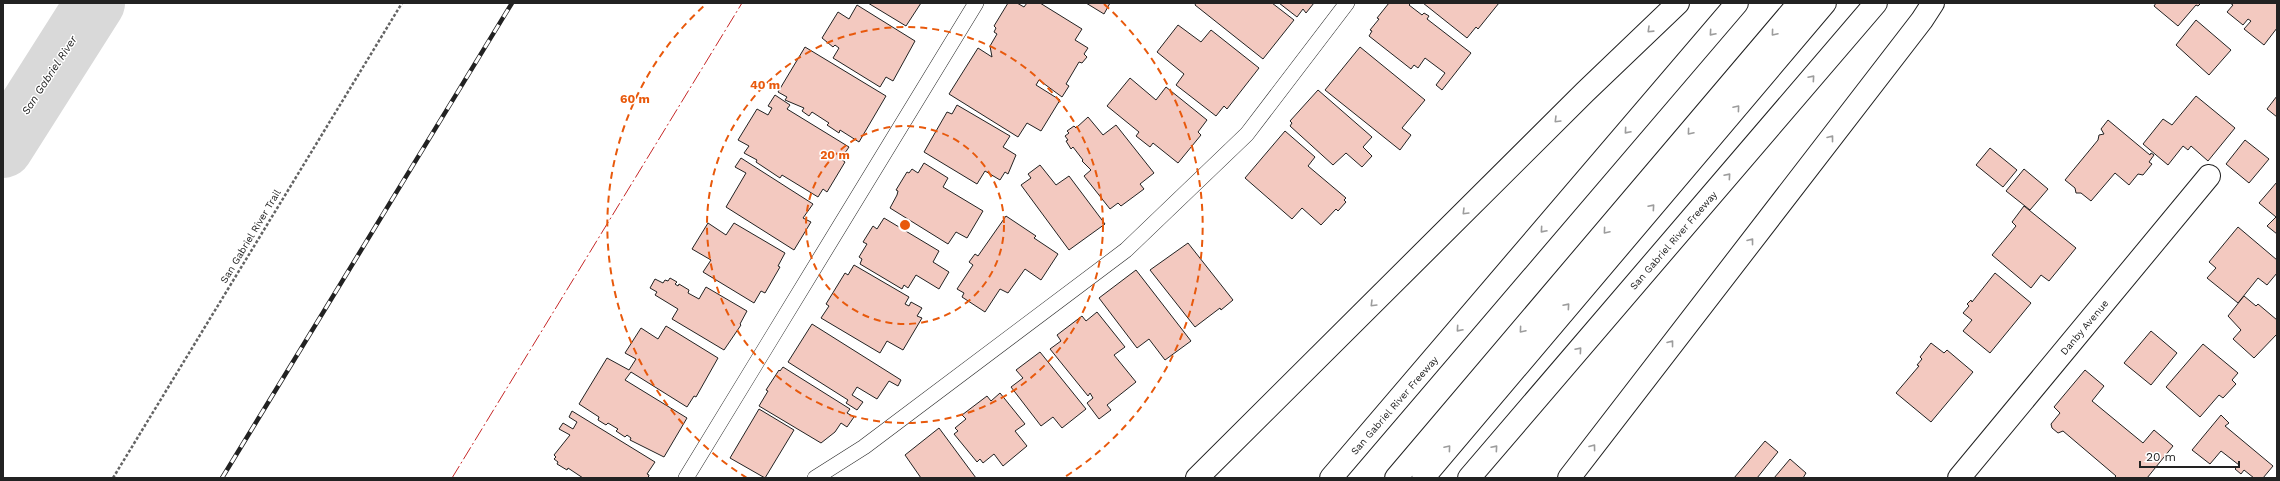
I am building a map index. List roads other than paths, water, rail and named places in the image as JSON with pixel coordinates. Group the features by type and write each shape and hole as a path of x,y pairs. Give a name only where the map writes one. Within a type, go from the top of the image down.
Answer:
{"main road":[{"path":"1197,478 1585,92 1678,3"},
{"name":"San Gabriel River Freeway","path":"1331,478 1737,3"},
{"path":"1396,478 1799,3"},
{"path":"1423,478 1825,3"},
{"name":"San Gabriel River Freeway","path":"1470,478 1876,3"},
{"path":"1569,478 1922,20 1933,3"},
{"name":"Danby Avenue","path":"1959,478 2209,176"}],"lane":[{"path":"686,478 976,3"},
{"path":"815,478 864,447 1126,250 1247,134 1347,3"}],"waterway":[{"name":"San Gabriel River","path":"3,148 95,3"}],"railway":[{"path":"222,478 512,3"}]}
